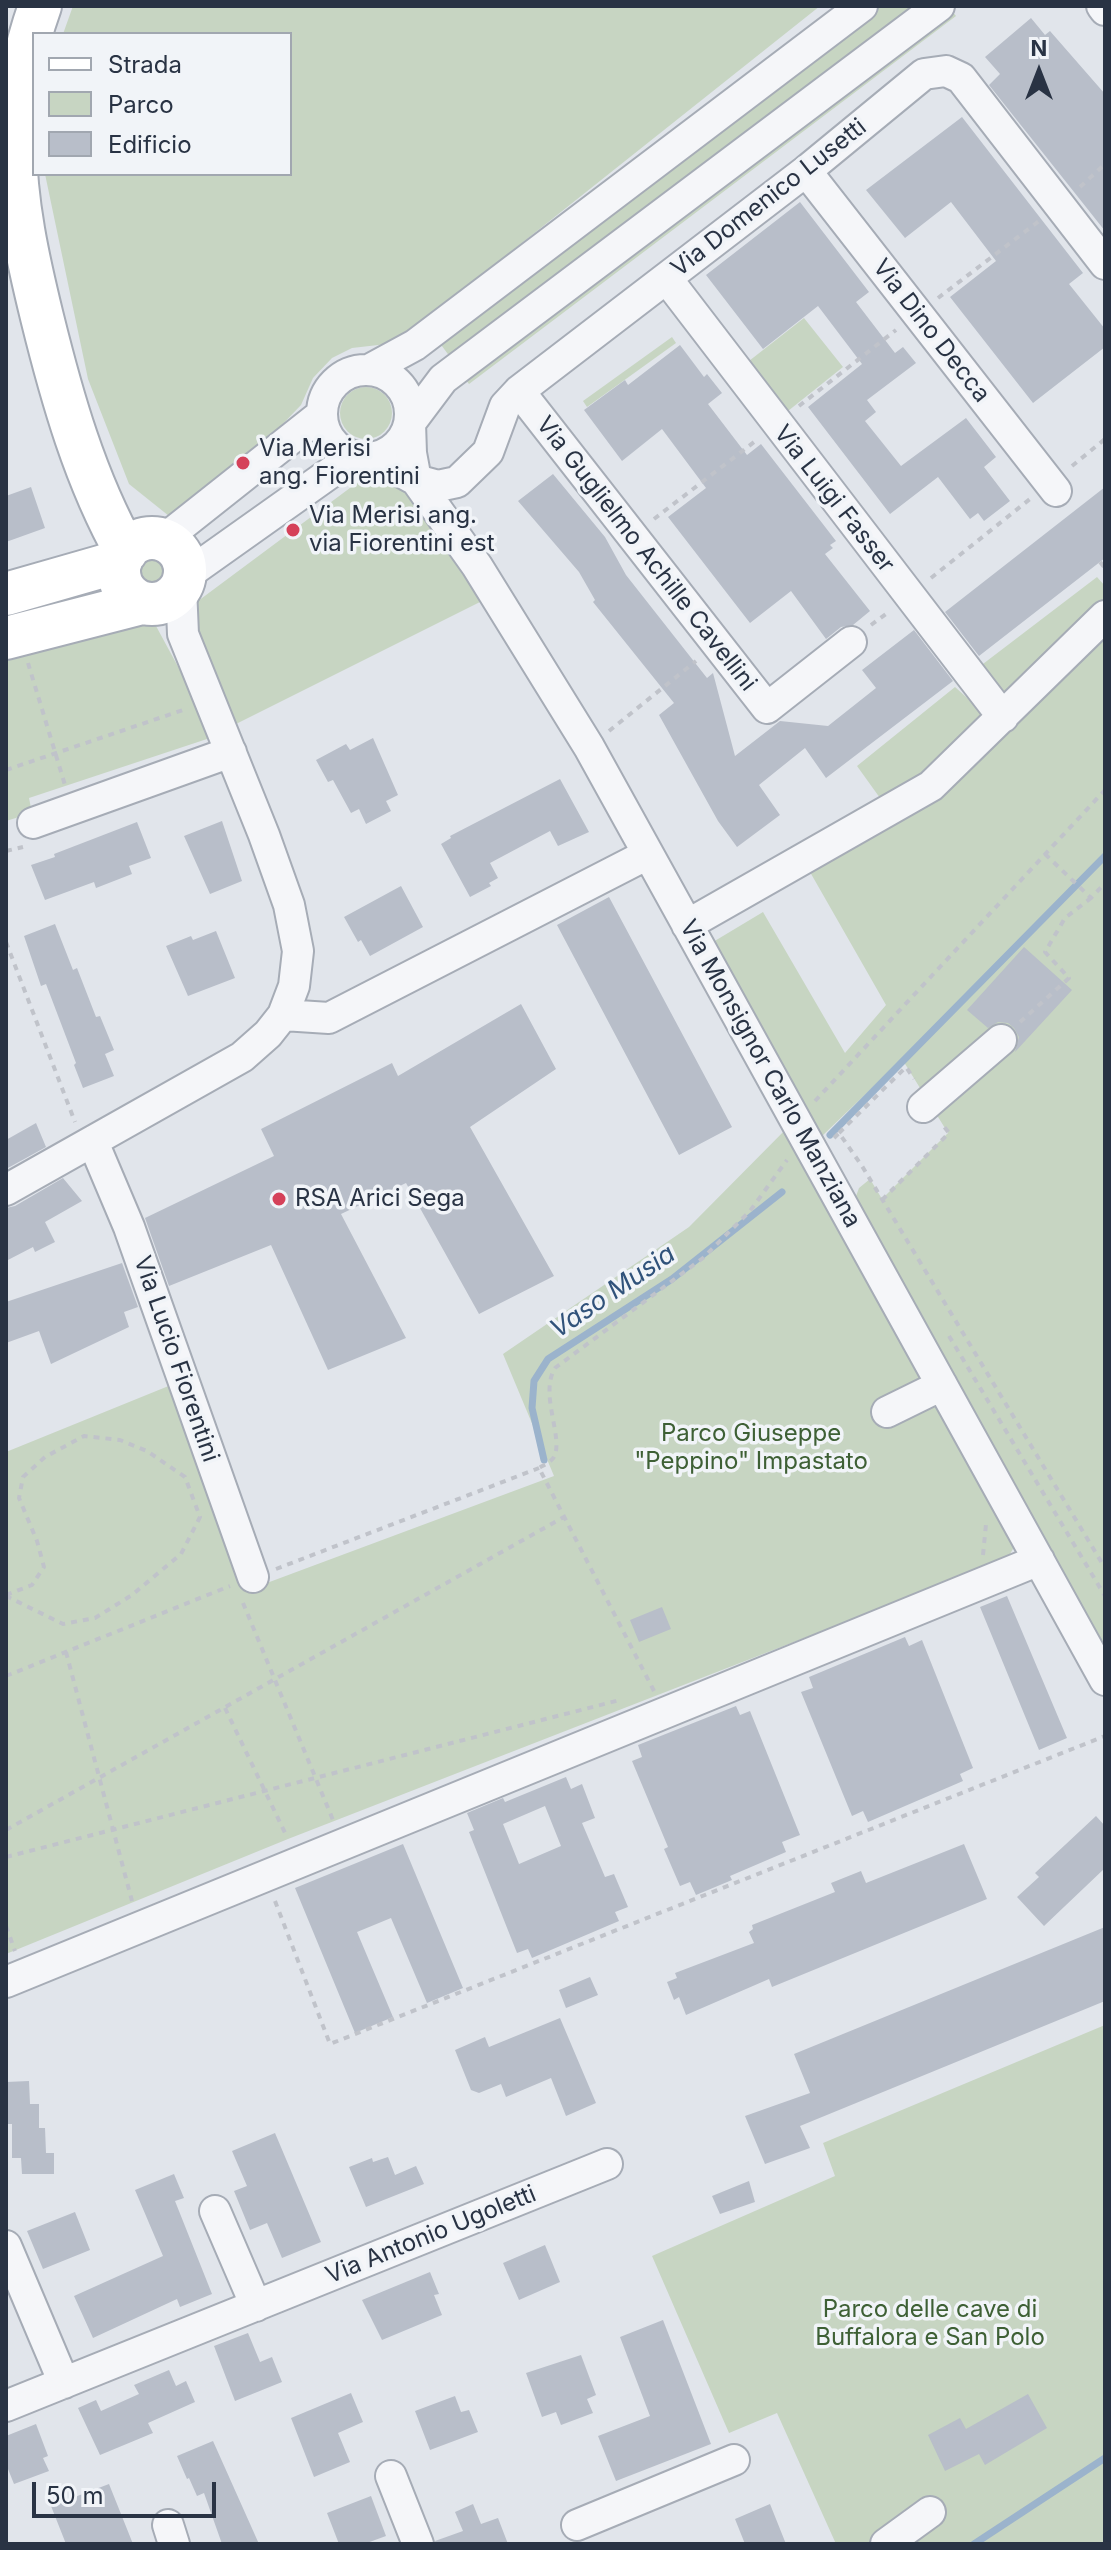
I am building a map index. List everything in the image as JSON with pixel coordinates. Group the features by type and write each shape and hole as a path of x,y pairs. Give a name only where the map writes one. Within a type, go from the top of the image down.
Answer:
{"street":[{"path":"34,32 40,6"},
{"path":"369,370 415,345 862,6"},
{"path":"410,423 406,394 396,381 384,373 354,371 341,377 324,400 324,428 330,440 341,450 361,457 381,455 394,449 443,379 939,6"},
{"path":"32,40 19,95 15,139 16,187 33,281 68,416 110,523 140,548"},
{"name":"Via Domenico Lusetti","path":"416,480 438,486 457,482 488,452 505,406 519,391 806,171 924,74 946,71 961,78 1105,264"},
{"name":"Via Dino Decca","path":"806,171 1052,485"},
{"name":"Via Luigi Fasser","path":"667,279 1003,717"},
{"name":"Via Guglielmo Achille Cavellini","path":"519,391 767,708 851,642"},
{"path":"165,593 126,591 119,571 140,548 322,414"},
{"name":"Via Monsignor Carlo Manziana","path":"410,423 416,480 477,566 589,747 1105,1680"},
{"path":"15,644 165,593 361,457"},
{"name":"Via Monsignor Carlo Manziana","path":"361,457 387,464 416,480"},
{"path":"6,594 140,548 181,554 165,593 264,835 292,920 298,951 294,986 283,1015 268,1034 242,1057 6,1190"},
{"path":"687,925 931,786 1105,616"},
{"path":"33,823 231,752"},
{"path":"283,1015 329,1018 648,854"},
{"path":"923,1107 1001,1040"},
{"name":"Via Lucio Fiorentini","path":"90,1144 129,1227 247,1588"},
{"path":"887,1412 942,1385"},
{"path":"6,1982 1039,1560"},
{"name":"Via Antonio Ugoletti","path":"6,2406 607,2164"},
{"path":"215,2211 256,2306"},
{"path":"6,2246 64,2383"},
{"path":"577,2528 734,2460"},
{"path":"391,2476 418,2544"},
{"path":"886,2544 930,2512"}],"path":[{"path":"793,411 1060,205 1105,164"},
{"path":"633,536 769,430"},
{"path":"923,584 1052,485 1105,439"},
{"path":"1100,562 1105,568"},
{"path":"851,642 899,603"},
{"path":"15,644 56,753 72,809"},
{"path":"589,747 717,645"},
{"path":"6,770 210,701"},
{"path":"831,1081 1105,790"},
{"path":"1045,854 1091,898"},
{"path":"1001,1040 1069,978 1045,952 1065,918 1105,883"},
{"path":"6,942 90,1144"},
{"path":"665,1713 539,1468 552,1460 556,1449 549,1390 551,1374 703,1258 750,1211 790,1155 795,1120"},
{"path":"828,1144 839,1133 862,1166 1105,1568"},
{"path":"946,1332 1105,1596"},
{"path":"84,1436 120,1440 147,1451 185,1477 200,1517 181,1554 132,1595 95,1618 63,1624 6,1596 32,1585 44,1567 19,1498 23,1477 45,1457 84,1436"},
{"path":"980,1513 986,1525 982,1559"},
{"path":"6,1830 564,1517"},
{"path":"247,1588 275,1679 343,1844"},
{"path":"66,1652 132,1903"},
{"path":"6,1857 623,1699"},
{"path":"224,1708 288,1839"},
{"path":"265,1877 330,2044 1105,1736"}],"green space":[{"path":"73,6 820,6 415,328 387,344 352,348 332,358 313,378 301,405 276,431 169,516 129,484 88,379 45,176 292,176 292,32 64,32"},
{"path":"878,6 923,6 453,361 439,342"},
{"path":"948,6 956,16 469,384 461,374"},
{"path":"804,318 843,367 788,411 749,361"},
{"path":"672,337 676,343 587,407 583,401"},
{"path":"366,387 385,394 392,413 385,432 366,439 347,432 340,413 347,394"},
{"path":"375,481 398,487 415,501 488,598 236,724 194,624 198,601 358,482"},
{"path":"154,554 166,560 172,572 166,584 154,590 142,584 136,572 142,560"},
{"path":"1097,577 1105,586 1105,606 1008,697 979,667"},
{"path":"147,619 156,626 214,733 210,738 29,798 32,813 6,821 6,650"},
{"path":"1105,636 1105,1657 852,1207 859,1188 870,1179 882,1199 948,1133 902,1059 821,1137 713,942 763,912 845,1053 886,1005 810,872 946,793"},
{"path":"955,687 985,714 925,776 880,798 857,766"},
{"name":"Parco Giuseppe \"Peppino\" Impastato","path":"795,1120 1023,1532 1007,1559 288,1839 6,1954 6,1452 171,1385 248,1590 554,1476 503,1354 689,1227"},
{"name":"Parco delle cave di Buffalora e San Polo","path":"1105,2025 1105,2544 836,2544 777,2413 729,2433 652,2256 835,2176 823,2143"}],"building":[{"path":"1031,18 1045,35 1050,31 1105,94 1105,231 989,85 1000,74 985,57"},
{"path":"962,117 1083,273 1069,284 1105,329 1105,347 1033,403 950,297 996,261 951,202 905,238 866,190"},
{"path":"800,202 869,292 856,302 895,353 903,347 916,363 867,400 876,412 865,421 901,466 966,418 996,457 984,467 1010,501 984,521 978,513 970,519 938,477 890,514 808,407 862,364 818,306 763,349 706,275"},
{"path":"680,345 704,377 707,374 722,393 708,404 747,455 761,444 836,541 825,554 870,611 853,625 841,627 826,639 791,591 750,623 668,517 706,488 662,429 622,461 584,410 625,380 628,385"},
{"path":"553,474 605,537 626,575 707,678 713,673 735,756 780,721 828,726 876,688 862,670 914,630 953,681 826,778 805,748 759,785 780,815 737,847 718,821 659,715 674,703 593,602 595,600 579,572 518,501"},
{"path":"31,487 45,528 6,542 6,496"},
{"path":"1105,487 1105,558 979,656 945,612"},
{"path":"373,738 398,795 386,801 391,811 366,824 359,809 351,813 333,780 328,782 316,760 346,744 350,750"},
{"path":"560,779 589,832 558,846 550,831 490,863 498,878 489,883 491,886 470,897 441,844 450,836"},
{"path":"222,821 242,881 210,894 184,836"},
{"path":"137,822 151,858 129,866 132,874 96,888 94,882 45,900 31,865"},
{"path":"401,886 423,927 370,956 344,917"},
{"path":"609,897 732,1127 679,1155 557,925"},
{"path":"55,924 73,970 77,968 96,1017 100,1016 114,1050 105,1054 114,1076 83,1088 46,984 41,986 24,936"},
{"path":"216,931 235,978 188,996 166,946"},
{"path":"1024,947 1072,990 1015,1052 1019,1037 1014,1028 1008,1023 998,1022 988,1028 967,1010"},
{"name":"RSA Arici Sega","path":"521,1004 556,1069 470,1127 554,1276 479,1314 406,1183 341,1214 406,1338 328,1370 271,1245 169,1286 145,1218 274,1156 261,1129 392,1063 398,1076"},
{"path":"36,1123 46,1147 6,1169 6,1140"},
{"path":"63,1178 82,1201 45,1222 55,1242 35,1252 33,1247 6,1261 6,1208 15,1206"},
{"path":"122,1263 138,1307 124,1312 129,1327 51,1364 39,1331 6,1343 6,1302"},
{"path":"1007,1596 1067,1738 1039,1750 980,1607"},
{"path":"662,1607 671,1629 639,1642 630,1620"},
{"path":"905,1637 909,1646 922,1640 973,1768 960,1774 963,1781 868,1822 863,1811 852,1816 801,1692 813,1688 809,1677"},
{"path":"736,1706 740,1715 750,1711 800,1835 782,1842 786,1852 730,1876 732,1880 696,1895 690,1882 680,1886 664,1849 668,1847 632,1761 642,1757 638,1745"},
{"path":"566,1777 571,1789 582,1784 595,1818 582,1823 605,1877 614,1874 628,1907 615,1912 619,1921 532,1958 528,1949 517,1953 469,1832 474,1830 467,1813 503,1798 505,1802","holes":["545,1806 561,1846 519,1864 503,1824"]},
{"path":"1096,1816 1105,1826 1105,1868 1044,1926 1017,1897 1039,1877 1035,1873"},
{"path":"403,1844 463,1988 427,2003 391,1918 357,1932 393,2017 355,2033 295,1888"},
{"path":"964,1844 987,1899 772,1987 769,1979 686,2015 679,1997 674,2000 667,1982 677,1978 675,1973 754,1943 749,1932 753,1929 752,1925 835,1892 831,1883 861,1871 866,1883"},
{"path":"1105,1927 1105,2001 800,2126 810,2148 765,2164 745,2116 810,2093 794,2054"},
{"path":"590,1977 598,1995 566,2008 559,1990"},
{"path":"560,2018 596,2103 566,2116 551,2078 506,2097 501,2084 479,2093 471,2090 455,2050 485,2037 489,2047"},
{"path":"29,2081 30,2104 39,2104 39,2128 45,2128 46,2153 54,2153 54,2174 22,2174 21,2158 12,2158 12,2124 6,2124 6,2082"},
{"path":"275,2133 321,2242 282,2258 267,2223 250,2230 234,2191 247,2186 232,2151"},
{"path":"388,2157 395,2175 416,2166 424,2184 366,2207 349,2167 372,2158 373,2162"},
{"path":"174,2174 184,2198 175,2201 212,2294 180,2307 177,2299 93,2338 74,2296 163,2256 135,2190"},
{"path":"749,2181 755,2202 720,2214 712,2196"},
{"path":"75,2212 90,2250 43,2269 27,2231"},
{"path":"545,2245 560,2282 519,2300 503,2263"},
{"path":"430,2272 439,2294 434,2295 442,2315 382,2340 362,2300"},
{"path":"663,2320 711,2444 616,2481 598,2436 650,2416 620,2337"},
{"path":"248,2333 260,2362 272,2357 282,2382 235,2401 214,2346"},
{"path":"581,2355 596,2395 587,2399 593,2413 561,2425 556,2412 542,2417 526,2373"},
{"path":"169,2370 176,2386 186,2381 195,2402 148,2423 153,2433 100,2455 78,2408 96,2400 101,2411 139,2394 134,2385"},
{"path":"351,2393 363,2422 338,2433 350,2462 314,2477 291,2418"},
{"path":"1028,2394 1047,2428 985,2465 979,2454 945,2471 928,2435 960,2418 966,2429"},
{"path":"455,2396 461,2412 469,2410 478,2432 430,2450 415,2411"},
{"path":"36,2424 48,2456 43,2458 49,2471 14,2484 6,2464 6,2436"},
{"path":"213,2441 259,2544 222,2544 204,2493 197,2496 187,2479 177,2456"},
{"path":"109,2484 133,2544 66,2544 51,2506"},
{"path":"371,2496 386,2536 364,2544 339,2544 327,2513"},
{"path":"473,2504 481,2524 498,2518 508,2544 436,2544 435,2541 463,2531 455,2512"},
{"path":"770,2504 786,2544 745,2544 735,2519"}],"waterway":[{"name":"Vaso Musia","path":"830,1135 1105,856"},
{"name":"Vaso Musia","path":"544,1460 532,1408 534,1381 548,1359 672,1279 782,1192"},
{"name":"Vaso Musia","path":"974,2544 1105,2458"}],"place":[{"name":"Via Merisi ang. Fiorentini","path":"243,463"},
{"name":"Via Merisi ang. via Fiorentini est","path":"293,530"},
{"name":"RSA Arici Sega","path":"279,1199"}]}
